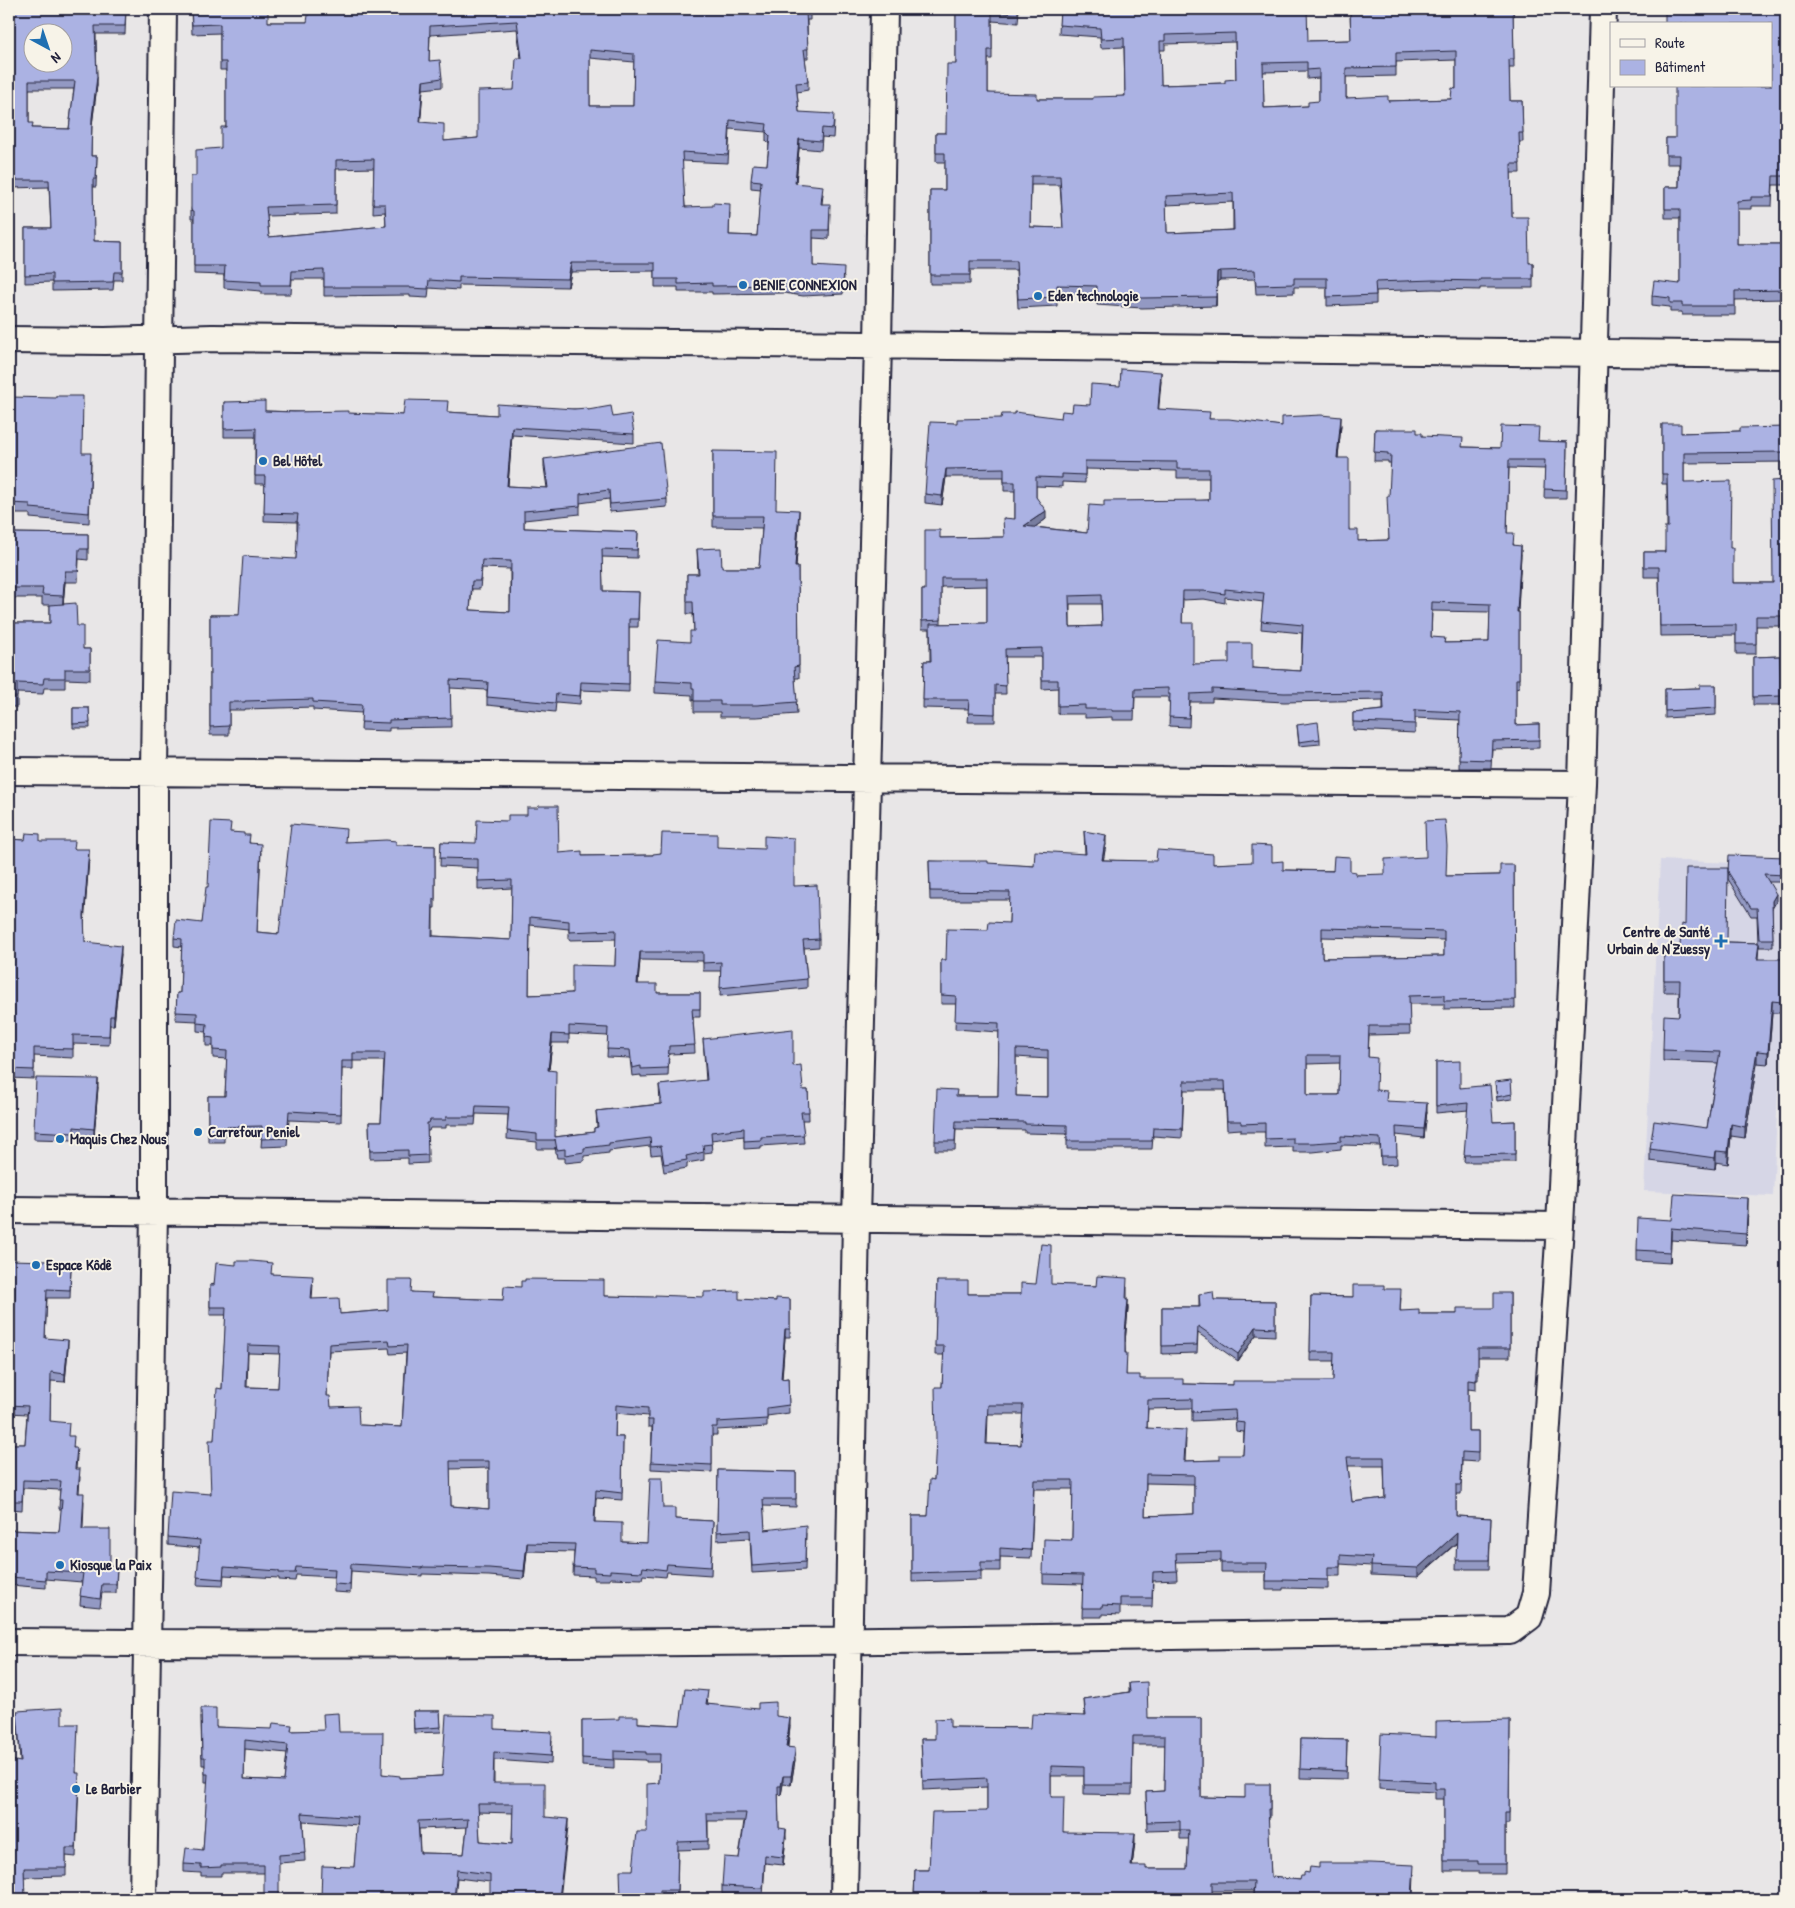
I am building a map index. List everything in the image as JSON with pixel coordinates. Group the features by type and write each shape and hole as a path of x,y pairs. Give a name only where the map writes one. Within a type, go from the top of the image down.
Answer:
{"street":[{"path":"143,1899 154,1211 154,773 163,9"},
{"path":"844,1899 856,1219 868,778 884,9"},
{"path":"9,1642 848,1642 1510,1631 1529,1617 1536,1593 1560,1226 1582,784 1603,9"},
{"path":"9,340 222,338 1786,355"},
{"path":"9,771 1582,784"},
{"path":"9,1210 1560,1226"}],"shaded area":[{"path":"1660,860 1786,865 1786,923 1773,1196 1644,1191"}],"building":[{"path":"9,9 126,9 125,26 95,26 97,77 92,118 91,156 97,156 96,179 93,179 94,241 122,242 122,272 114,272 113,282 52,283 52,274 25,275 25,228 51,228 49,180 9,180","holes":["29,81 75,81 69,129 32,128 33,123 29,123"]},
{"path":"191,9 268,9 268,22 307,22 309,9 810,9 810,11 806,12 808,49 804,49 808,82 796,83 799,112 834,114 833,129 822,128 821,141 799,139 795,183 823,186 821,204 830,204 829,230 813,230 813,266 844,268 843,286 712,286 712,283 678,284 678,279 655,279 655,263 571,263 568,279 459,277 459,282 429,280 428,289 410,287 324,287 324,270 292,271 291,285 261,285 261,282 224,280 225,266 194,266 194,211 191,210 191,176 196,176 196,150 221,148 221,127 226,127 226,62 220,62 220,24 192,25","holes":["517,21 522,58 516,58 514,90 478,91 478,138 444,141 444,124 420,122 423,81 442,78 440,60 429,61 430,26","590,50 634,54 633,106 590,106","730,120 767,124 766,132 770,136 767,165 753,164 751,180 761,181 757,236 729,235 730,204 713,203 713,206 685,207 682,152 728,155","374,159 373,204 385,204 386,226 269,237 266,207 336,205 336,160"]},
{"path":"956,9 1018,9 1018,14 992,12 992,50 988,50 988,93 1037,94 1037,99 1093,99 1093,97 1125,96 1124,38 1101,39 1100,28 1059,25 1060,10 1100,13 1100,9 1307,9 1308,41 1351,40 1350,9 1513,9 1514,59 1509,59 1510,101 1522,101 1523,133 1519,133 1520,164 1511,164 1512,217 1528,217 1529,263 1533,263 1533,279 1375,282 1376,295 1327,297 1327,278 1294,278 1294,284 1256,285 1255,270 1220,271 1217,272 1216,297 1142,298 1097,296 1097,286 1057,285 1057,297 1018,299 1016,261 970,261 970,275 930,275 930,190 945,190 945,153 936,153 936,133 946,133 947,64 956,64","holes":["1235,33 1236,79 1225,80 1225,83 1161,85 1160,41 1165,41 1165,35","1456,51 1456,89 1452,88 1451,99 1388,101 1388,96 1346,98 1346,68 1396,67 1396,53","1307,62 1307,70 1319,69 1319,101 1308,102 1308,106 1264,108 1263,63","1031,176 1060,176 1063,228 1030,227","1233,193 1234,230 1167,233 1166,196"]},
{"path":"1665,9 1682,9 1682,14 1719,14 1720,9 1786,9 1786,176 1773,176 1772,197 1751,197 1751,200 1737,201 1737,244 1786,244 1786,290 1735,291 1735,306 1682,306 1682,303 1670,303 1670,298 1652,296 1654,281 1680,284 1680,209 1665,209 1665,187 1679,187 1680,155 1666,155 1666,138 1675,138 1675,88 1772,88 1772,22 1665,22"},
{"path":"1121,369 1161,372 1158,409 1210,412 1209,419 1229,419 1282,426 1282,417 1321,415 1341,417 1337,458 1349,458 1349,530 1358,530 1358,541 1389,540 1387,496 1389,496 1391,455 1374,452 1375,429 1417,429 1417,433 1422,433 1422,436 1463,438 1462,447 1500,448 1501,426 1539,427 1538,441 1567,442 1566,490 1544,489 1545,460 1509,460 1507,533 1514,533 1513,545 1521,546 1517,612 1519,612 1519,679 1516,679 1516,725 1539,724 1539,740 1492,741 1491,760 1459,759 1460,712 1415,710 1415,724 1353,722 1353,713 1384,710 1383,692 1284,693 1212,689 1212,693 1190,694 1189,718 1169,717 1170,694 1168,694 1168,688 1135,689 1134,711 1085,709 1085,705 1058,706 1058,680 1042,680 1042,648 1005,649 1006,686 995,685 995,714 968,713 969,700 923,700 924,661 931,661 930,624 987,623 987,578 941,578 941,620 922,621 922,590 925,590 925,530 940,530 940,538 1004,537 1003,518 1015,519 1015,482 1004,482 1004,468 946,469 942,496 925,494 930,422 957,423 957,419 1001,418 1002,414 1015,414 1015,412 1061,418 1062,411 1072,412 1073,404 1090,405 1091,384 1120,386","holes":["1085,461 1177,462 1177,469 1209,469 1209,500 1104,501 1104,506 1089,505 1087,533 1024,526 1046,511 1036,497 1036,477 1062,478 1062,474 1085,475","1225,589 1264,593 1261,621 1303,625 1301,671 1252,668 1252,643 1229,643 1229,663 1193,664 1193,623 1182,623 1183,591 1225,594","1101,595 1102,626 1070,627 1069,596","1432,602 1490,604 1489,642 1444,643 1445,638 1431,637"]},
{"path":"56,396 83,396 82,453 91,453 89,513 30,508 30,504 9,503 9,397 56,398"},
{"path":"405,400 448,401 447,412 497,415 497,404 574,409 587,408 588,410 611,406 613,417 631,414 634,434 512,427 507,486 548,488 544,459 661,443 667,499 610,504 609,490 580,494 580,506 524,511 524,528 638,532 637,550 602,549 603,591 639,592 638,619 629,619 629,684 581,682 580,696 556,694 555,703 487,697 488,682 450,680 451,718 389,720 389,723 361,722 362,705 313,702 313,699 229,702 229,726 210,727 210,615 239,615 243,556 296,559 298,522 298,514 264,513 265,476 255,476 256,428 224,429 224,402 265,401 265,411 348,411 348,413 403,415","holes":["482,560 511,561 510,612 470,610 472,581 480,581"]},
{"path":"1662,424 1681,424 1681,433 1740,431 1740,428 1786,427 1786,452 1684,453 1684,482 1731,481 1730,548 1733,548 1733,583 1773,583 1772,481 1786,480 1786,616 1756,616 1756,644 1736,644 1736,625 1660,626 1659,567 1644,567 1644,552 1665,552 1665,527 1668,527 1667,474 1662,474"},
{"path":"713,451 777,452 776,509 799,510 795,567 798,567 799,666 794,667 797,702 720,705 720,701 694,701 692,683 655,681 658,640 690,642 690,631 694,631 693,602 687,602 687,574 699,574 697,549 721,548 722,568 759,568 763,516 713,516"},
{"path":"9,533 88,534 88,549 79,549 78,571 65,571 63,596 42,595 43,588 9,588"},
{"path":"76,603 77,626 83,626 83,649 90,649 90,669 65,669 65,678 44,678 43,684 17,683 17,697 9,697 9,623 50,623 50,605"},
{"path":"1780,656 1781,696 1753,697 1753,657"},
{"path":"1700,685 1716,685 1716,708 1665,711 1665,689 1700,688"},
{"path":"73,708 89,708 90,723 73,724"},
{"path":"1318,722 1320,739 1299,742 1297,725"},
{"path":"539,806 558,806 559,853 582,851 582,856 653,855 661,853 662,833 717,834 717,847 764,849 764,836 794,838 794,886 817,885 819,939 803,940 807,979 720,988 721,962 703,963 703,952 640,952 637,984 657,984 657,993 700,993 700,1009 692,1009 695,1045 669,1046 668,1068 641,1069 641,1066 632,1068 630,1050 607,1049 608,1028 569,1026 569,1035 552,1034 548,1070 556,1071 555,1137 594,1132 594,1128 598,1127 596,1111 662,1104 659,1085 707,1080 703,1039 793,1029 793,1066 801,1065 803,1090 808,1090 809,1112 801,1112 804,1135 761,1137 761,1140 744,1141 744,1128 711,1132 712,1144 703,1145 704,1152 686,1156 687,1160 664,1164 661,1146 651,1147 650,1138 584,1148 584,1152 565,1155 565,1149 557,1150 555,1139 537,1140 537,1134 507,1131 509,1107 476,1106 475,1117 446,1117 446,1120 430,1120 427,1123 428,1155 408,1156 408,1150 370,1151 369,1122 381,1122 385,1053 353,1053 353,1061 342,1061 341,1114 289,1111 287,1138 261,1139 262,1126 224,1127 224,1134 208,1134 208,1096 225,1096 227,1051 213,1050 213,1038 206,1037 207,1024 197,1023 197,1013 176,1012 177,993 180,993 182,939 174,938 176,920 202,923 206,887 208,887 211,822 231,823 230,832 250,835 249,843 261,844 257,932 279,934 291,824 346,829 345,842 386,840 396,841 396,845 435,846 435,900 433,899 432,936 511,940 512,880 478,881 478,859 440,858 441,842 476,843 477,820 508,821 508,815 527,815 527,808 538,808","holes":["530,917 569,921 569,932 616,930 615,966 572,965 572,993 529,995"]},
{"path":"1445,820 1447,846 1446,876 1500,875 1500,865 1514,865 1515,1000 1444,1001 1444,995 1409,996 1410,1026 1369,1026 1368,1057 1377,1058 1376,1090 1387,1091 1386,1101 1427,1103 1424,1129 1396,1127 1397,1156 1381,1156 1380,1138 1341,1136 1341,1141 1313,1143 1293,1143 1293,1138 1265,1139 1265,1123 1241,1124 1241,1121 1227,1121 1225,1081 1184,1081 1182,1129 1153,1128 1152,1141 1067,1141 1067,1125 956,1121 955,1141 935,1141 937,1089 957,1090 956,1096 998,1096 999,1023 955,1021 956,996 941,995 941,960 946,960 947,929 988,930 989,922 1009,923 1010,892 930,891 929,861 988,861 988,863 1034,866 1035,851 1086,854 1084,831 1106,835 1102,860 1156,861 1157,850 1213,854 1213,864 1252,862 1252,845 1272,846 1272,862 1283,861 1283,870 1333,871 1334,856 1350,857 1350,871 1356,872 1356,875 1385,874 1385,859 1426,857 1425,821","holes":["1322,928 1444,931 1444,956 1322,958","1016,1049 1048,1050 1048,1097 1016,1096","1307,1055 1340,1055 1339,1095 1307,1095"]},
{"path":"26,833 40,834 40,841 75,841 74,849 89,849 84,915 85,942 121,946 114,1016 110,1016 109,1036 73,1035 73,1049 34,1048 34,1070 9,1069 9,839 25,840"},
{"path":"1729,855 1786,857 1786,875 1764,874 1776,894 1772,901 1773,939 1759,939 1757,908 1751,908 1728,872"},
{"path":"1686,868 1728,868 1727,942 1759,943 1757,959 1784,959 1782,1002 1772,1001 1768,1052 1757,1051 1745,1127 1731,1124 1728,1152 1716,1151 1715,1158 1650,1149 1654,1121 1707,1128 1720,1052 1663,1050 1664,1015 1679,1016 1680,980 1664,980 1664,947 1679,947 1680,945 1682,924 1685,925"},
{"path":"1460,1061 1460,1088 1490,1085 1493,1122 1515,1121 1515,1154 1464,1155 1468,1103 1436,1106 1436,1062"},
{"path":"36,1078 98,1079 94,1129 74,1127 74,1133 34,1131"},
{"path":"1511,1080 1512,1094 1497,1097 1495,1082"},
{"path":"1674,1194 1748,1198 1746,1234 1671,1228 1670,1252 1637,1250 1638,1218 1672,1220"},
{"path":"1041,1244 1051,1245 1051,1284 1096,1286 1097,1276 1127,1278 1126,1375 1140,1375 1140,1379 1183,1379 1183,1384 1233,1385 1233,1381 1333,1381 1334,1352 1310,1352 1311,1296 1353,1297 1353,1285 1384,1285 1384,1289 1401,1289 1400,1311 1419,1310 1419,1314 1457,1314 1457,1308 1494,1308 1494,1293 1510,1293 1510,1348 1478,1348 1476,1381 1468,1380 1468,1431 1478,1431 1478,1453 1462,1452 1461,1485 1456,1485 1456,1516 1491,1518 1489,1560 1456,1560 1457,1533 1418,1568 1371,1566 1372,1557 1340,1555 1340,1567 1328,1567 1328,1580 1283,1579 1283,1581 1266,1581 1267,1563 1221,1563 1221,1552 1176,1553 1177,1571 1153,1572 1152,1598 1120,1598 1120,1606 1102,1605 1102,1608 1082,1608 1083,1575 1043,1574 1044,1539 1072,1540 1073,1480 1034,1480 1031,1550 1000,1548 1000,1562 981,1562 981,1571 912,1573 912,1516 928,1516 930,1479 934,1480 936,1438 935,1387 942,1387 944,1346 935,1346 937,1281 968,1281 968,1294 1021,1294 1021,1283 1036,1284","holes":["1192,1399 1192,1412 1235,1410 1236,1422 1245,1423 1243,1455 1220,1455 1220,1460 1184,1461 1186,1430 1147,1428 1148,1400","988,1405 1023,1405 1021,1445 986,1444","1347,1457 1384,1457 1385,1498 1352,1502","1146,1474 1194,1475 1194,1514 1145,1516"]},
{"path":"9,1260 49,1261 49,1266 71,1267 70,1290 47,1289 45,1338 68,1340 65,1374 51,1372 50,1421 69,1423 68,1436 74,1436 73,1448 77,1448 75,1469 80,1469 78,1493 84,1493 82,1529 110,1529 110,1566 117,1566 116,1584 102,1584 100,1599 80,1596 83,1573 46,1571 46,1580 10,1577 9,1580 9,1530 59,1532 62,1500 59,1500 61,1481 23,1480 22,1501 11,1501 9,1526 9,1444 25,1444 28,1406 9,1405 9,1370 12,1337 14,1337 15,1284 9,1285"},
{"path":"236,1261 272,1263 271,1274 313,1276 311,1299 339,1298 340,1314 388,1310 388,1280 412,1280 411,1292 433,1293 432,1297 503,1300 504,1286 521,1287 521,1281 525,1281 525,1279 604,1280 604,1296 655,1297 655,1295 704,1297 704,1292 739,1291 739,1299 776,1301 776,1298 790,1299 790,1329 785,1329 781,1379 788,1378 789,1405 767,1408 767,1419 717,1422 717,1427 712,1427 712,1465 651,1462 653,1420 648,1420 648,1408 616,1405 615,1437 623,1437 622,1493 596,1490 594,1522 622,1523 622,1542 647,1543 650,1478 662,1478 663,1508 675,1508 675,1519 713,1521 711,1567 667,1564 666,1570 643,1567 642,1572 610,1570 610,1573 594,1572 594,1568 573,1567 575,1544 527,1543 524,1571 489,1568 422,1568 351,1564 350,1585 334,1584 335,1569 296,1567 295,1573 279,1573 279,1571 224,1567 223,1579 197,1577 200,1540 168,1537 171,1491 211,1494 209,1440 214,1440 217,1388 222,1389 226,1307 210,1307 210,1285 214,1285 216,1263 236,1265","holes":["389,1340 390,1346 407,1345 402,1427 359,1425 358,1406 331,1407 330,1396 327,1396 329,1344","248,1345 280,1346 278,1388 246,1387","450,1461 489,1461 489,1509 451,1506"]},
{"path":"1213,1292 1214,1300 1275,1301 1275,1328 1256,1327 1238,1354 1198,1326 1197,1345 1162,1346 1162,1307 1200,1307 1199,1294"},
{"path":"718,1470 796,1472 796,1499 763,1499 765,1530 806,1525 805,1562 752,1566 750,1530 717,1532"},
{"path":"1147,1682 1148,1718 1201,1718 1201,1797 1245,1798 1245,1784 1270,1784 1270,1809 1268,1809 1271,1877 1300,1880 1301,1876 1304,1876 1304,1872 1309,1873 1310,1867 1319,1868 1319,1863 1414,1865 1412,1899 1253,1899 1254,1882 1212,1882 1212,1899 914,1898 915,1870 929,1870 932,1812 987,1811 987,1778 923,1781 921,1739 935,1739 935,1719 950,1718 950,1727 1031,1728 1032,1714 1086,1716 1084,1699 1130,1692 1129,1683","holes":["1133,1736 1165,1736 1164,1791 1146,1792 1147,1822 1180,1821 1180,1830 1189,1830 1187,1869 1146,1869 1146,1866 1131,1866 1135,1833 1063,1832 1064,1797 1051,1797 1051,1766 1084,1767 1084,1785 1132,1785"]},
{"path":"685,1689 708,1691 706,1704 758,1709 758,1703 776,1702 776,1716 790,1718 786,1747 795,1748 791,1776 783,1776 781,1786 778,1786 779,1828 786,1829 783,1857 765,1855 763,1888 722,1886 724,1857 739,1858 746,1813 707,1813 708,1841 678,1842 677,1890 660,1890 660,1899 621,1899 620,1870 633,1870 637,1832 647,1832 647,1784 659,1783 660,1754 614,1751 614,1760 582,1758 582,1720 619,1719 619,1716 638,1716 638,1723 680,1725"},
{"path":"62,1708 62,1724 78,1724 76,1773 79,1773 76,1848 66,1848 66,1868 24,1868 25,1899 9,1899 9,1760 21,1762 17,1711"},
{"path":"201,1708 216,1708 216,1727 272,1729 273,1723 292,1725 291,1731 324,1730 323,1714 338,1713 339,1732 383,1732 382,1774 400,1776 400,1778 442,1776 446,1715 495,1716 495,1729 552,1732 551,1756 494,1752 493,1783 545,1783 545,1817 568,1819 559,1899 490,1899 490,1874 457,1870 454,1899 321,1899 322,1866 354,1867 358,1817 302,1813 305,1853 279,1855 279,1899 264,1899 264,1865 221,1865 221,1867 201,1868 201,1865 184,1864 186,1848 203,1850 208,1774 205,1774 205,1757 202,1757","holes":["245,1740 288,1745 284,1781 244,1779","478,1804 513,1804 512,1844 480,1841","468,1819 464,1854 420,1853 418,1821"]},
{"path":"413,1711 440,1711 441,1727 414,1729"},
{"path":"1510,1720 1509,1813 1505,1813 1505,1864 1478,1864 1478,1861 1444,1861 1444,1789 1435,1789 1435,1782 1379,1779 1381,1734 1436,1737 1436,1722"},
{"path":"1301,1739 1347,1740 1346,1771 1300,1769"},
{"path":"218,1897 218,1899 177,1899"}],"place":[{"name":"BENIE CONNEXION","path":"743,285"},
{"name":"Eden technologie","path":"1038,296"},
{"name":"Bel Hôtel","path":"263,461"},
{"name":"Centre de Santé Urbain de N'Zuessy","path":"1721,941"},
{"name":"Carrefour Peniel","path":"198,1132"},
{"name":"Maquis Chez Nous","path":"60,1139"},
{"name":"Espace Kôdê","path":"36,1265"},
{"name":"Kiosque la Paix","path":"60,1565"},
{"name":"Le Barbier","path":"76,1789"}]}
